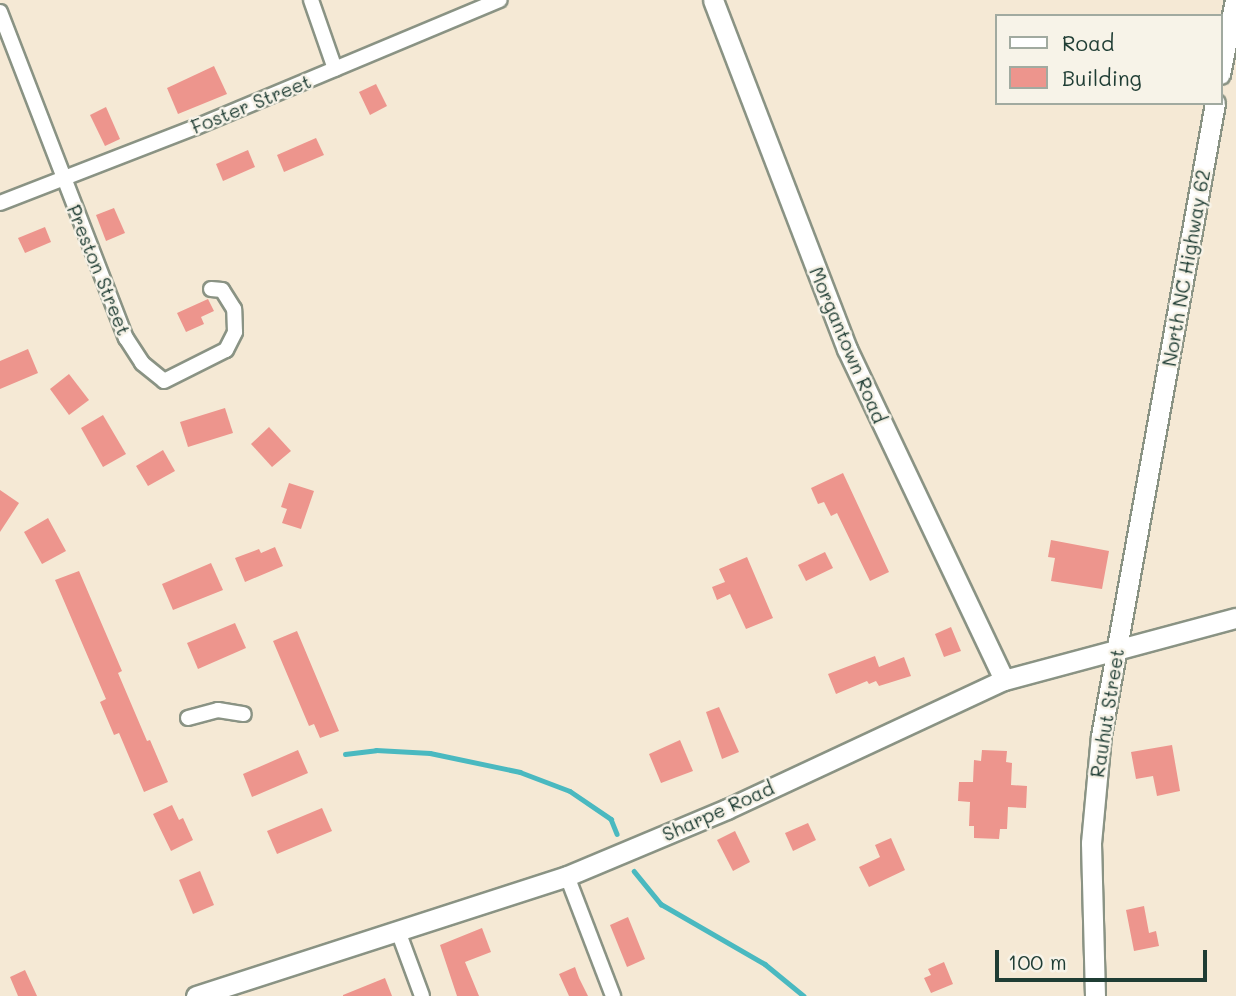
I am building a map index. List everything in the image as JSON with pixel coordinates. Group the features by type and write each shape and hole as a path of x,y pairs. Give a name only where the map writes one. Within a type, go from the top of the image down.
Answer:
{"street":[{"path":"311,0 335,69"},
{"name":"Foster Street","path":"0,203 500,0"},
{"name":"Morgantown Road","path":"713,0 848,349 1004,680"},
{"path":"1222,65 1235,0"},
{"name":"Preston Street","path":"0,12 62,179 126,338 142,363 164,380 226,350 235,332 234,309 222,290 211,289"},
{"name":"North NC Highway 62","path":"1157,433 1215,105"},
{"name":"Rauhut Street","path":"1095,996 1091,897 1093,806 1104,710 1157,433"},
{"name":"Sharpe Road","path":"197,996 567,876 727,808 1004,680 1236,618"},
{"path":"188,718 218,710 244,714"},
{"path":"567,876 613,996"},
{"path":"397,931 422,996"}],"building":[{"path":"214,66 227,94 178,114 167,88"},
{"path":"376,84 387,106 370,115 359,92"},
{"path":"106,107 120,139 105,146 90,115"},
{"path":"316,138 324,155 284,172 277,155"},
{"path":"248,150 255,167 223,181 216,164"},
{"path":"114,208 125,233 106,241 96,215"},
{"path":"45,227 51,242 25,253 18,238"},
{"path":"208,299 214,311 201,317 204,324 186,332 177,313"},
{"path":"28,349 38,373 0,389 0,361"},
{"path":"69,374 89,400 69,415 50,389"},
{"path":"225,408 233,433 188,447 180,422"},
{"path":"103,415 126,454 103,467 81,428"},
{"path":"269,427 291,451 272,467 251,444"},
{"path":"163,450 175,471 148,486 136,466"},
{"path":"843,473 889,572 870,581 837,513 831,516 824,502 818,504 811,488"},
{"path":"289,483 314,491 301,529 282,523 287,509 281,507"},
{"path":"0,490 19,503 0,532"},
{"path":"48,518 66,551 42,564 24,532"},
{"path":"1051,540 1109,551 1102,589 1051,581 1055,558 1048,557"},
{"path":"275,547 283,566 245,582 235,558 259,549 261,553"},
{"path":"825,552 833,568 806,581 798,565"},
{"path":"747,557 773,618 746,629 730,594 717,600 712,587 725,582 719,569"},
{"path":"211,563 223,590 173,610 162,584"},
{"path":"79,571 122,671 118,673 168,782 144,792 119,733 114,735 100,702 106,699 55,580"},
{"path":"235,623 246,648 198,669 187,643"},
{"path":"951,627 961,651 944,657 935,634"},
{"path":"297,631 339,731 320,738 314,724 309,726 273,641"},
{"path":"875,656 879,667 904,657 911,676 879,686 876,681 869,684 867,681 836,694 828,674"},
{"path":"719,707 739,752 722,759 706,712"},
{"path":"680,740 693,771 661,783 649,754"},
{"path":"1172,745 1180,791 1157,796 1153,776 1136,779 1131,752"},
{"path":"298,750 308,773 252,797 243,774"},
{"path":"982,750 1007,751 1006,762 1012,763 1011,785 1027,786 1026,808 1008,807 1007,829 1000,829 999,839 974,838 974,826 969,826 970,802 958,801 959,782 973,782 974,760 981,761"},
{"path":"172,805 179,820 183,818 193,840 171,851 153,814"},
{"path":"322,808 332,831 277,854 267,831"},
{"path":"808,823 816,840 793,851 785,833"},
{"path":"735,831 750,862 733,871 717,840"},
{"path":"891,838 905,870 869,887 859,867 880,857 875,845"},
{"path":"200,871 214,905 193,914 179,880"},
{"path":"1144,906 1149,933 1156,931 1159,946 1134,951 1126,910"},
{"path":"628,917 645,959 627,967 610,925"},
{"path":"482,928 491,952 465,962 479,996 457,996 440,945"},
{"path":"944,962 953,984 931,993 924,978 931,975 928,969"},
{"path":"575,967 588,996 569,996 559,974"},
{"path":"25,970 37,996 18,996 10,977"},
{"path":"385,978 392,996 343,996 343,995"}],"waterway":[{"path":"345,754 376,750 430,753 520,772 570,791 611,819 617,834"},
{"path":"634,871 661,904 765,964 804,996"}]}
